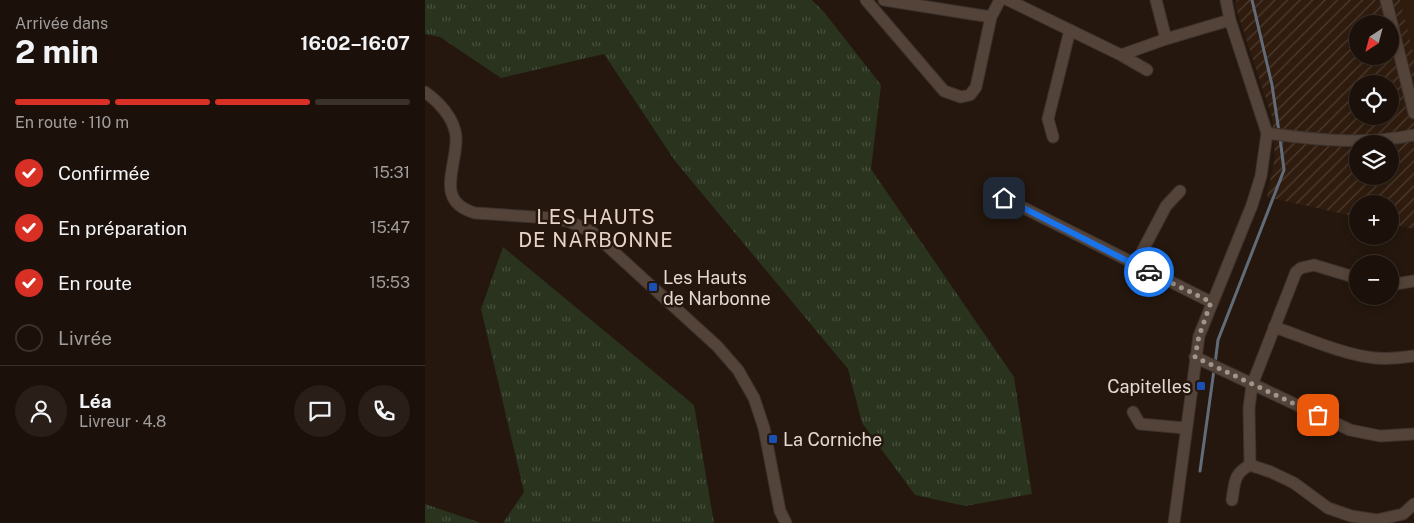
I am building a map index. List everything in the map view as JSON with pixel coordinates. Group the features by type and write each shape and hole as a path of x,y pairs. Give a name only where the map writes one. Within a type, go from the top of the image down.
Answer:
{"street":[{"path":"866,0 944,92 961,97 970,96 976,87 991,17 1000,0"},
{"path":"884,0 991,17"},
{"path":"1008,0 1121,54 1147,70"},
{"path":"1156,0 1166,39"},
{"path":"1175,523 1185,428 1199,336 1211,302 1252,205 1271,134 1231,20 1226,0"},
{"path":"1386,0 1414,113"},
{"path":"1121,54 1231,20"},
{"path":"1053,138 1048,119 1069,30"},
{"path":"425,92 437,102 451,119 456,136 450,182 452,197 458,206 465,211 475,213 551,218 568,221 592,232 717,346 739,370 754,398 765,428 781,511 786,523"},
{"path":"1271,134 1339,141 1393,140 1414,135"},
{"path":"1135,265 1166,206 1180,191"},
{"path":"1004,198 1211,302"},
{"path":"1250,465 1249,408 1253,385 1296,272 1301,268 1314,266 1349,276"},
{"path":"1399,284 1414,281"},
{"path":"1274,327 1350,353 1373,358 1393,359 1414,356"},
{"path":"1195,357 1350,430 1380,436 1414,434"},
{"path":"1133,412 1140,424 1185,428"},
{"path":"1231,500 1236,476 1240,470 1250,465 1294,483 1328,508 1351,516 1377,520 1403,514 1414,504"}],"shaded area":[{"path":"1237,0 1414,0 1414,229 1399,226 1399,195 1349,195 1349,215 1267,197 1275,157 1272,117 1235,5"},
{"path":"1400,0 1414,0 1414,56"}],"green space":[{"path":"425,0 812,0 824,12 881,85 871,169 1014,377 1032,494 965,506 915,495 862,423 848,369 675,161 604,54 501,78 440,37 425,34"},
{"path":"503,247 694,405 714,523 503,523 524,492 481,309"},
{"path":"425,504 481,523 425,523"}],"waterway":[{"path":"1252,0 1272,85 1279,132"},
{"path":"1215,364 1218,340 1284,170 1280,138"},
{"path":"1200,471 1214,370"}],"way so far":[{"path":"1149,272 1211,302 1199,336 1195,357 1318,415"}],"place":[{"name":"Les Hauts de Narbonne","path":"653,287"},
{"name":"Capitelles","path":"1201,386"},
{"name":"La Corniche","path":"773,439"}],"district":[{"name":"LES HAUTS DE NARBONNE","path":"596,228"}],"route":[{"path":"1004,198 1149,272"}]}
